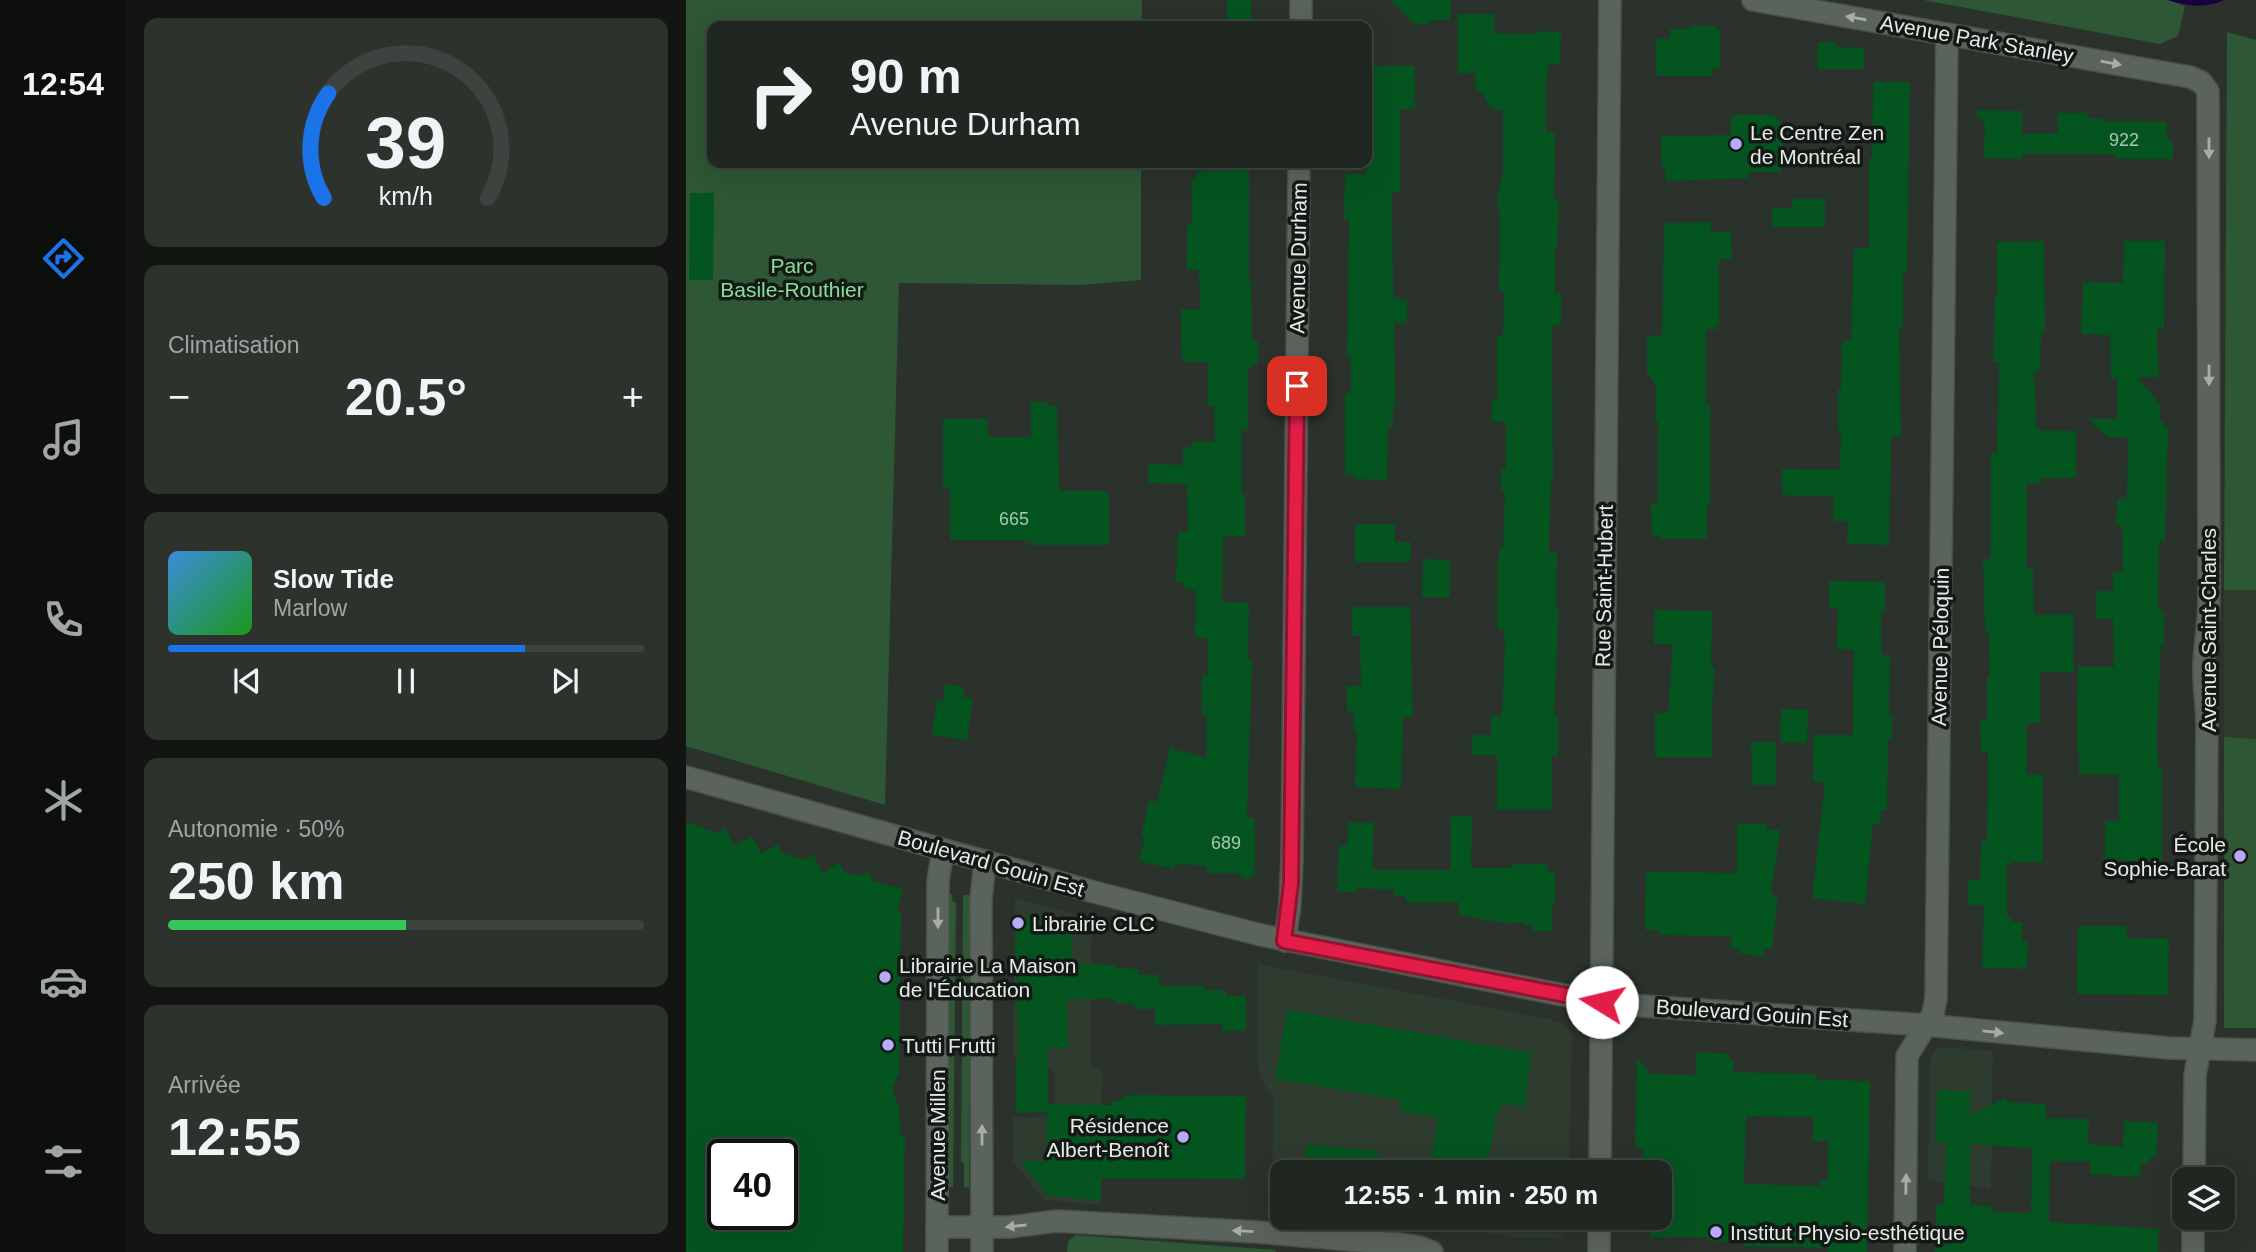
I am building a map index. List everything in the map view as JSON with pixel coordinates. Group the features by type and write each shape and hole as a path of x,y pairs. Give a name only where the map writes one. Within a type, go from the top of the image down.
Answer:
{"street":[{"path":"1301,0 1301,21"},
{"name":"Rue Saint-Hubert","path":"1600,1160 1611,0"},
{"name":"Avenue Park Stanley","path":"1753,0 2190,77 2202,82"},
{"name":"Avenue Péloquin","path":"1905,1252 1907,1056 1935,1008 1936,998 1948,34"},
{"name":"Avenue Saint-Charles","path":"2194,1167 2195,1075 2205,1021 2207,715 2204,698 2209,598 2208,91 2202,82"},
{"name":"Avenue Durham","path":"1284,941 1292,871 1299,168"},
{"name":"Boulevard Gouin Est","path":"686,777 1094,892 1284,941 1602,1002 1925,1025 2130,1045 2256,1050"},
{"name":"Avenue Millen","path":"937,1252 939,881 943,850"},
{"path":"982,1252 981,899 985,861"},
{"path":"937,1227 1010,1227 1057,1222 1257,1232 1398,1244 1432,1252"},
{"path":"1599,1230 1599,1252"},
{"path":"2193,1230 2193,1252"}],"shaded area":[{"path":"2168,0 2224,0 2211,5 2196,6"},
{"name":"École Sophie-Barat","path":"2224,590 2256,590 2256,1028 2224,1028"},
{"path":"1015,898 1095,919 1091,944 1091,1064 1102,1070 1101,1205 1043,1200 1013,1161 1013,1117 1055,1117 1054,1069 1013,1057"},
{"path":"1258,964 1550,1019 1566,1025 1571,1033 1569,1160 1272,1160 1273,1098 1262,1081 1258,1068"},
{"path":"1944,1047 1993,1051 1991,1189 1928,1180 1930,1061 1934,1050"},
{"path":"1467,1230 1567,1230 1562,1239 1515,1238"}],"green space":[{"name":"Parc Basile-Routhier","path":"686,0 1142,0 1142,21 707,21 707,168 1141,168 1141,280 1080,285 899,283 885,805 686,746"},
{"path":"1923,0 2168,0 2185,6 2178,36 2160,44"},
{"path":"2227,32 2256,40 2256,590 2224,590"},
{"name":"École Sophie-Barat","path":"2224,737 2256,739 2256,1028 2224,1028"},
{"path":"948,893 952,894 953,902 956,903 953,1187 947,1187"},
{"path":"963,895 971,895 969,1188 964,1187 964,1162 961,1162"},
{"path":"1076,1235 1276,1252 1067,1252 1068,1241"}],"building":[{"path":"1227,0 1251,0 1251,21 1227,21"},
{"path":"1391,0 1451,0 1450,20 1415,24"},
{"path":"1458,14 1494,14 1494,33 1561,32 1560,64 1548,64 1546,75 1546,132 1555,132 1554,199 1559,199 1555,294 1561,294 1561,324 1552,326 1553,482 1549,553 1557,553 1558,622 1554,717 1558,717 1558,756 1552,756 1552,809 1497,810 1497,755 1471,755 1472,735 1491,735 1491,716 1502,716 1505,643 1504,629 1497,629 1498,556 1500,547 1503,547 1505,492 1501,491 1501,467 1506,468 1506,422 1492,421 1492,399 1497,399 1497,336 1503,336 1504,292 1499,292 1500,215 1497,202 1503,170 1503,111 1490,107 1480,91 1475,91 1476,73 1458,73"},
{"path":"1690,26 1717,26 1717,30 1720,30 1720,68 1713,68 1713,76 1656,76 1656,38 1670,39 1670,29 1690,29"},
{"path":"1818,42 1836,42 1836,47 1864,48 1864,69 1817,69"},
{"path":"1372,66 1415,66 1415,109 1400,109 1400,192 1392,192 1394,299 1407,299 1407,323 1394,323 1395,405 1393,426 1388,426 1387,480 1355,479 1355,476 1345,475 1345,393 1351,393 1351,357 1347,357 1349,219 1344,219 1345,174 1367,174 1367,168 1372,168"},
{"path":"1873,82 1910,82 1907,271 1903,271 1903,329 1899,329 1901,437 1891,437 1889,545 1847,544 1848,521 1833,521 1833,497 1782,495 1782,469 1840,470 1838,389 1841,389 1842,341 1851,341 1854,248 1869,248 1869,158 1872,158"},
{"path":"1974,110 2022,111 2022,134 2058,133 2058,113 2087,113 2087,118 2102,118 2102,121 2167,122 2167,141 2173,141 2173,159 2116,159 2115,154 2022,154 2022,159 1984,158 1985,124"},
{"path":"1731,115 1771,115 1779,119 1783,127 1782,172 1749,172 1749,178 1666,181 1665,170 1662,170 1661,136 1731,135"},
{"path":"1249,170 1249,283 1252,341 1258,341 1258,364 1252,364 1252,368 1248,368 1248,429 1241,429 1245,536 1223,536 1222,602 1249,603 1248,659 1252,660 1247,818 1255,818 1255,875 1247,879 1235,873 1207,873 1207,866 1175,864 1174,869 1139,861 1145,838 1141,837 1149,801 1157,802 1170,748 1206,758 1207,715 1202,715 1202,675 1208,675 1208,638 1195,638 1196,591 1183,587 1183,582 1176,582 1178,532 1188,532 1187,484 1148,483 1148,464 1183,465 1183,447 1191,447 1191,442 1215,442 1214,406 1208,406 1208,362 1182,362 1181,309 1200,310 1199,270 1187,270 1187,225 1192,225 1192,179 1196,179 1197,171"},
{"path":"690,193 714,193 713,280 689,280"},
{"path":"1792,199 1825,199 1825,227 1772,227 1772,208 1792,208"},
{"path":"1711,222 1711,232 1731,232 1732,259 1719,259 1719,324 1716,324 1717,330 1706,329 1706,405 1710,405 1710,504 1707,504 1707,539 1661,539 1661,536 1652,536 1651,503 1658,503 1658,421 1656,386 1647,373 1647,336 1662,336 1664,223"},
{"path":"2044,241 2045,333 2041,333 2040,369 2034,374 2037,430 2076,431 2076,478 2041,478 2040,484 2027,483 2027,569 2033,569 2034,615 2073,614 2074,672 2040,672 2040,723 2027,723 2027,774 2043,775 2043,862 2011,862 2011,865 2007,865 2007,917 2011,917 2010,922 2023,923 2022,941 2028,941 2027,969 1982,968 1984,905 1968,905 1968,880 1980,880 1981,841 1987,841 1988,751 1981,751 1980,720 1987,720 1987,677 1990,677 1989,633 1985,633 1983,559 1991,559 1991,454 1997,454 1999,362 1994,362 1994,330 1997,242"},
{"path":"2124,241 2165,241 2164,329 2157,329 2159,377 2137,377 2160,405 2160,420 2168,428 2165,542 2159,542 2158,608 2164,613 2157,736 2158,767 2162,767 2162,861 2105,861 2105,820 2119,821 2119,775 2079,774 2077,750 2078,667 2114,667 2113,619 2096,619 2096,591 2113,591 2113,572 2123,572 2122,526 2116,526 2117,499 2127,499 2128,438 2108,437 2087,418 2117,419 2117,378 2111,378 2110,335 2081,334 2083,282 2123,283"},
{"path":"1031,402 1049,402 1049,406 1057,406 1059,491 1109,491 1109,545 1030,545 1031,540 950,540 950,488 943,488 943,419 988,419 988,437 1031,437"},
{"path":"1355,524 1395,524 1395,542 1411,542 1410,562 1355,562"},
{"path":"1423,559 1450,560 1450,597 1422,597"},
{"path":"1829,581 1885,582 1885,611 1881,612 1881,655 1890,655 1889,717 1892,717 1892,739 1888,739 1887,810 1881,810 1880,824 1873,824 1865,904 1812,898 1825,783 1813,781 1814,735 1853,735 1854,650 1837,649 1838,608 1829,608"},
{"path":"1352,607 1410,607 1413,717 1403,717 1401,789 1355,787 1357,730 1353,730 1353,711 1347,711 1346,686 1361,686 1360,636 1352,636"},
{"path":"1654,610 1712,611 1711,666 1715,667 1712,757 1655,757 1655,713 1668,713 1673,644 1654,644"},
{"path":"945,684 964,687 963,697 973,699 967,740 932,735 937,700 943,701"},
{"path":"1781,709 1808,710 1807,743 1780,743"},
{"path":"1751,742 1776,742 1776,785 1752,785"},
{"path":"1450,816 1472,816 1471,868 1513,868 1513,864 1547,864 1548,872 1555,872 1552,931 1533,931 1533,925 1523,925 1521,922 1508,924 1459,915 1459,902 1408,903 1404,896 1394,896 1394,890 1356,888 1356,892 1337,892 1339,846 1347,846 1348,822 1374,823 1372,870 1451,870"},
{"path":"686,822 717,833 726,827 734,846 752,836 761,854 778,844 781,853 806,860 814,854 822,874 839,862 844,872 859,876 868,872 873,881 903,889 897,910 901,912 899,1073 892,1088 899,1108 900,1135 905,1135 903,1252 686,1252"},
{"path":"1737,823 1767,824 1766,830 1780,830 1771,894 1778,895 1772,949 1764,948 1763,957 1738,953 1739,949 1730,947 1732,936 1659,935 1659,930 1645,930 1646,872 1737,873"},
{"path":"1015,915 1072,930 1072,964 1116,965 1116,968 1138,969 1138,975 1159,975 1159,986 1204,986 1204,990 1226,990 1226,996 1246,996 1246,1031 1222,1031 1222,1024 1155,1025 1155,1009 1134,1009 1135,1004 1114,1003 1114,999 1067,999 1068,1048 1048,1048 1048,1104 1112,1105 1112,1101 1136,1095 1246,1096 1245,1179 1101,1178 1101,1201 1048,1195 1020,1161 1047,1161 1047,1112 1016,1113 1016,1059 1019,1060"},
{"path":"2078,926 2127,926 2126,938 2169,939 2168,995 2077,994"},
{"path":"1287,1010 1532,1053 1524,1107 1502,1104 1500,1111 1497,1110 1488,1160 1431,1160 1438,1118 1400,1111 1402,1100 1275,1079"},
{"path":"1697,1052 1730,1054 1729,1059 1734,1060 1733,1072 1816,1074 1816,1080 1870,1081 1867,1252 1828,1252 1828,1248 1743,1246 1743,1242 1710,1241 1710,1237 1650,1237 1650,1230 1672,1230 1672,1160 1643,1160 1643,1149 1635,1148 1637,1056 1650,1074 1695,1075","holes":["1746,1116 1813,1117 1813,1141 1828,1141 1828,1181 1820,1180 1820,1186 1744,1184"]},
{"path":"1937,1090 1971,1091 1970,1116 2004,1098 2008,1102 2046,1104 2045,1118 2089,1119 2088,1144 2123,1147 2124,1121 2158,1123 2156,1157 2150,1157 2150,1163 2141,1163 2140,1177 2090,1174 2091,1162 2050,1161 2049,1222 2159,1229 2158,1252 1935,1252 1936,1204 1944,1205 1946,1143 1936,1142","holes":["1970,1144 2032,1148 2031,1213 1991,1212 1991,1206 1970,1205"]},
{"path":"1306,1145 1378,1151 1377,1160 1305,1160"}],"place":[{"name":"Le Centre Zen de Montréal","path":"1736,144"},
{"name":"École Sophie-Barat","path":"2240,856"},
{"name":"Librairie CLC","path":"1018,923"},
{"name":"Librairie La Maison de l'Éducation","path":"885,977"},
{"name":"Tutti Frutti","path":"888,1045"},
{"name":"Résidence Albert-Benoît","path":"1183,1137"},
{"name":"Institut Physio-esthétique","path":"1716,1232"}],"route":[{"path":"1297,386 1291,883 1284,941 1602,1002"}]}
